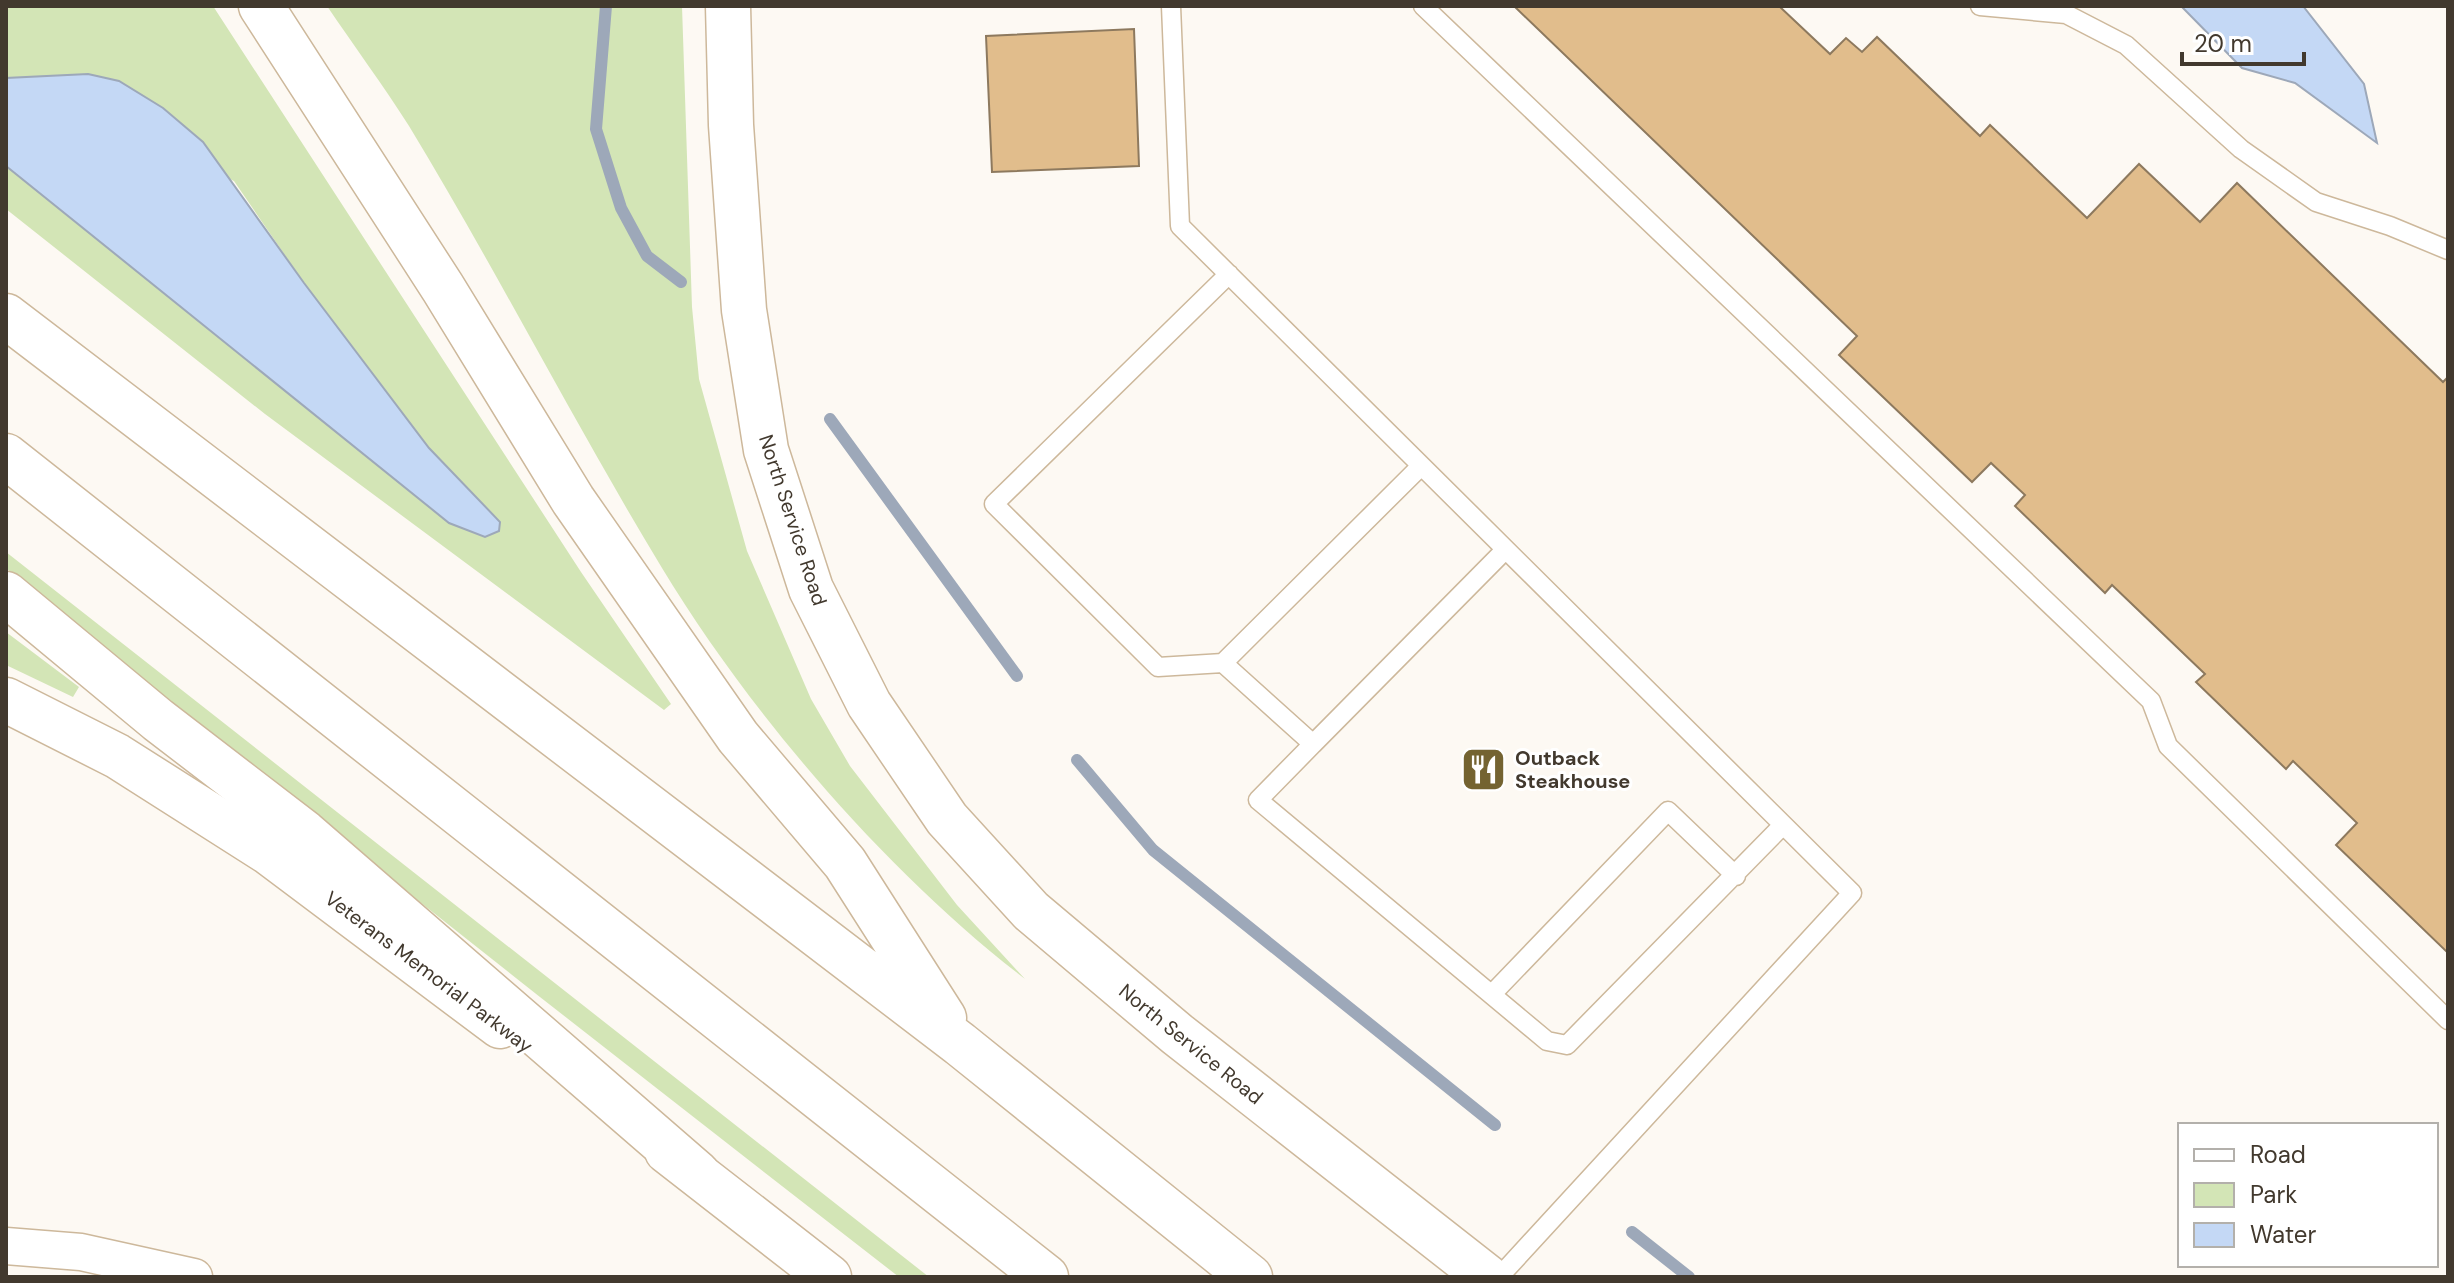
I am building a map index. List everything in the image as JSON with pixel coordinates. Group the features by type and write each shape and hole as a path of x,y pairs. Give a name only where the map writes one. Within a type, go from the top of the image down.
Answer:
{"main road":[{"path":"261,6 435,274 573,500 738,737 845,863 960,1044"},
{"name":"North Service Road","path":"728,6 731,125 744,310 766,450 811,589 869,704 947,819 1031,911 1177,1034 1487,1277"},
{"path":"6,316 960,1044 1250,1277"},
{"path":"6,456 1046,1277"},
{"path":"6,594 158,720 305,833 697,1173"},
{"name":"Veterans Memorial Parkway","path":"6,700 117,756 268,852 697,1173 829,1277"}],"street":[{"path":"6,1246 81,1252 194,1277"}],"lane":[{"path":"1171,6 1180,226 1852,893 1499,1277"},
{"path":"1423,6 2151,701 2168,746 2448,1020"},
{"path":"1980,6 2066,14 2126,45 2241,149 2316,202 2390,226 2448,250"},
{"path":"1229,274 994,504 1158,667 1223,663 1421,466"},
{"path":"1505,550 1258,800 1547,1041 1567,1045 1783,825"},
{"path":"1223,663 1313,744"},
{"path":"1493,993 1668,811 1736,876"}],"green space":[{"path":"6,6 213,6 581,572 671,704 664,710 265,414 6,209 6,166 449,523 485,537 500,522 429,448 304,283 234,181 25,78 6,78"},
{"path":"327,6 682,6 692,307 699,379 747,551 811,699 850,766 957,905 1025,979 974,937 873,842 780,735 737,679 698,624 629,513 409,126"},
{"path":"6,552 929,1277 899,1277 562,1014 6,568"},
{"path":"6,632 79,687 73,697 6,665"}],"water":[{"path":"2181,6 2303,6 2364,84 2377,143 2295,83 2242,68"},
{"path":"88,74 119,81 163,108 203,142 304,283 429,448 500,522 499,531 485,537 449,523 6,166 6,78"}],"building":[{"path":"1514,6 1779,6 1830,54 1846,38 1862,52 1877,37 1980,136 1990,125 2087,218 2139,164 2200,222 2237,183 2443,382 2448,377 2448,953 2336,845 2357,823 2293,761 2286,769 2196,682 2205,674 2112,585 2105,593 2015,506 2025,495 1991,463 1972,482 1839,355 1857,336"},
{"path":"1134,29 1139,166 992,172 986,36"}],"waterway":[{"path":"606,6 596,129 621,208 647,256 681,282"},
{"path":"830,419 1017,676"},
{"path":"1077,760 1153,850 1495,1125"},
{"path":"1632,1232 1689,1277"}],"place":[{"name":"Outback Steakhouse","path":"1484,769"}]}
